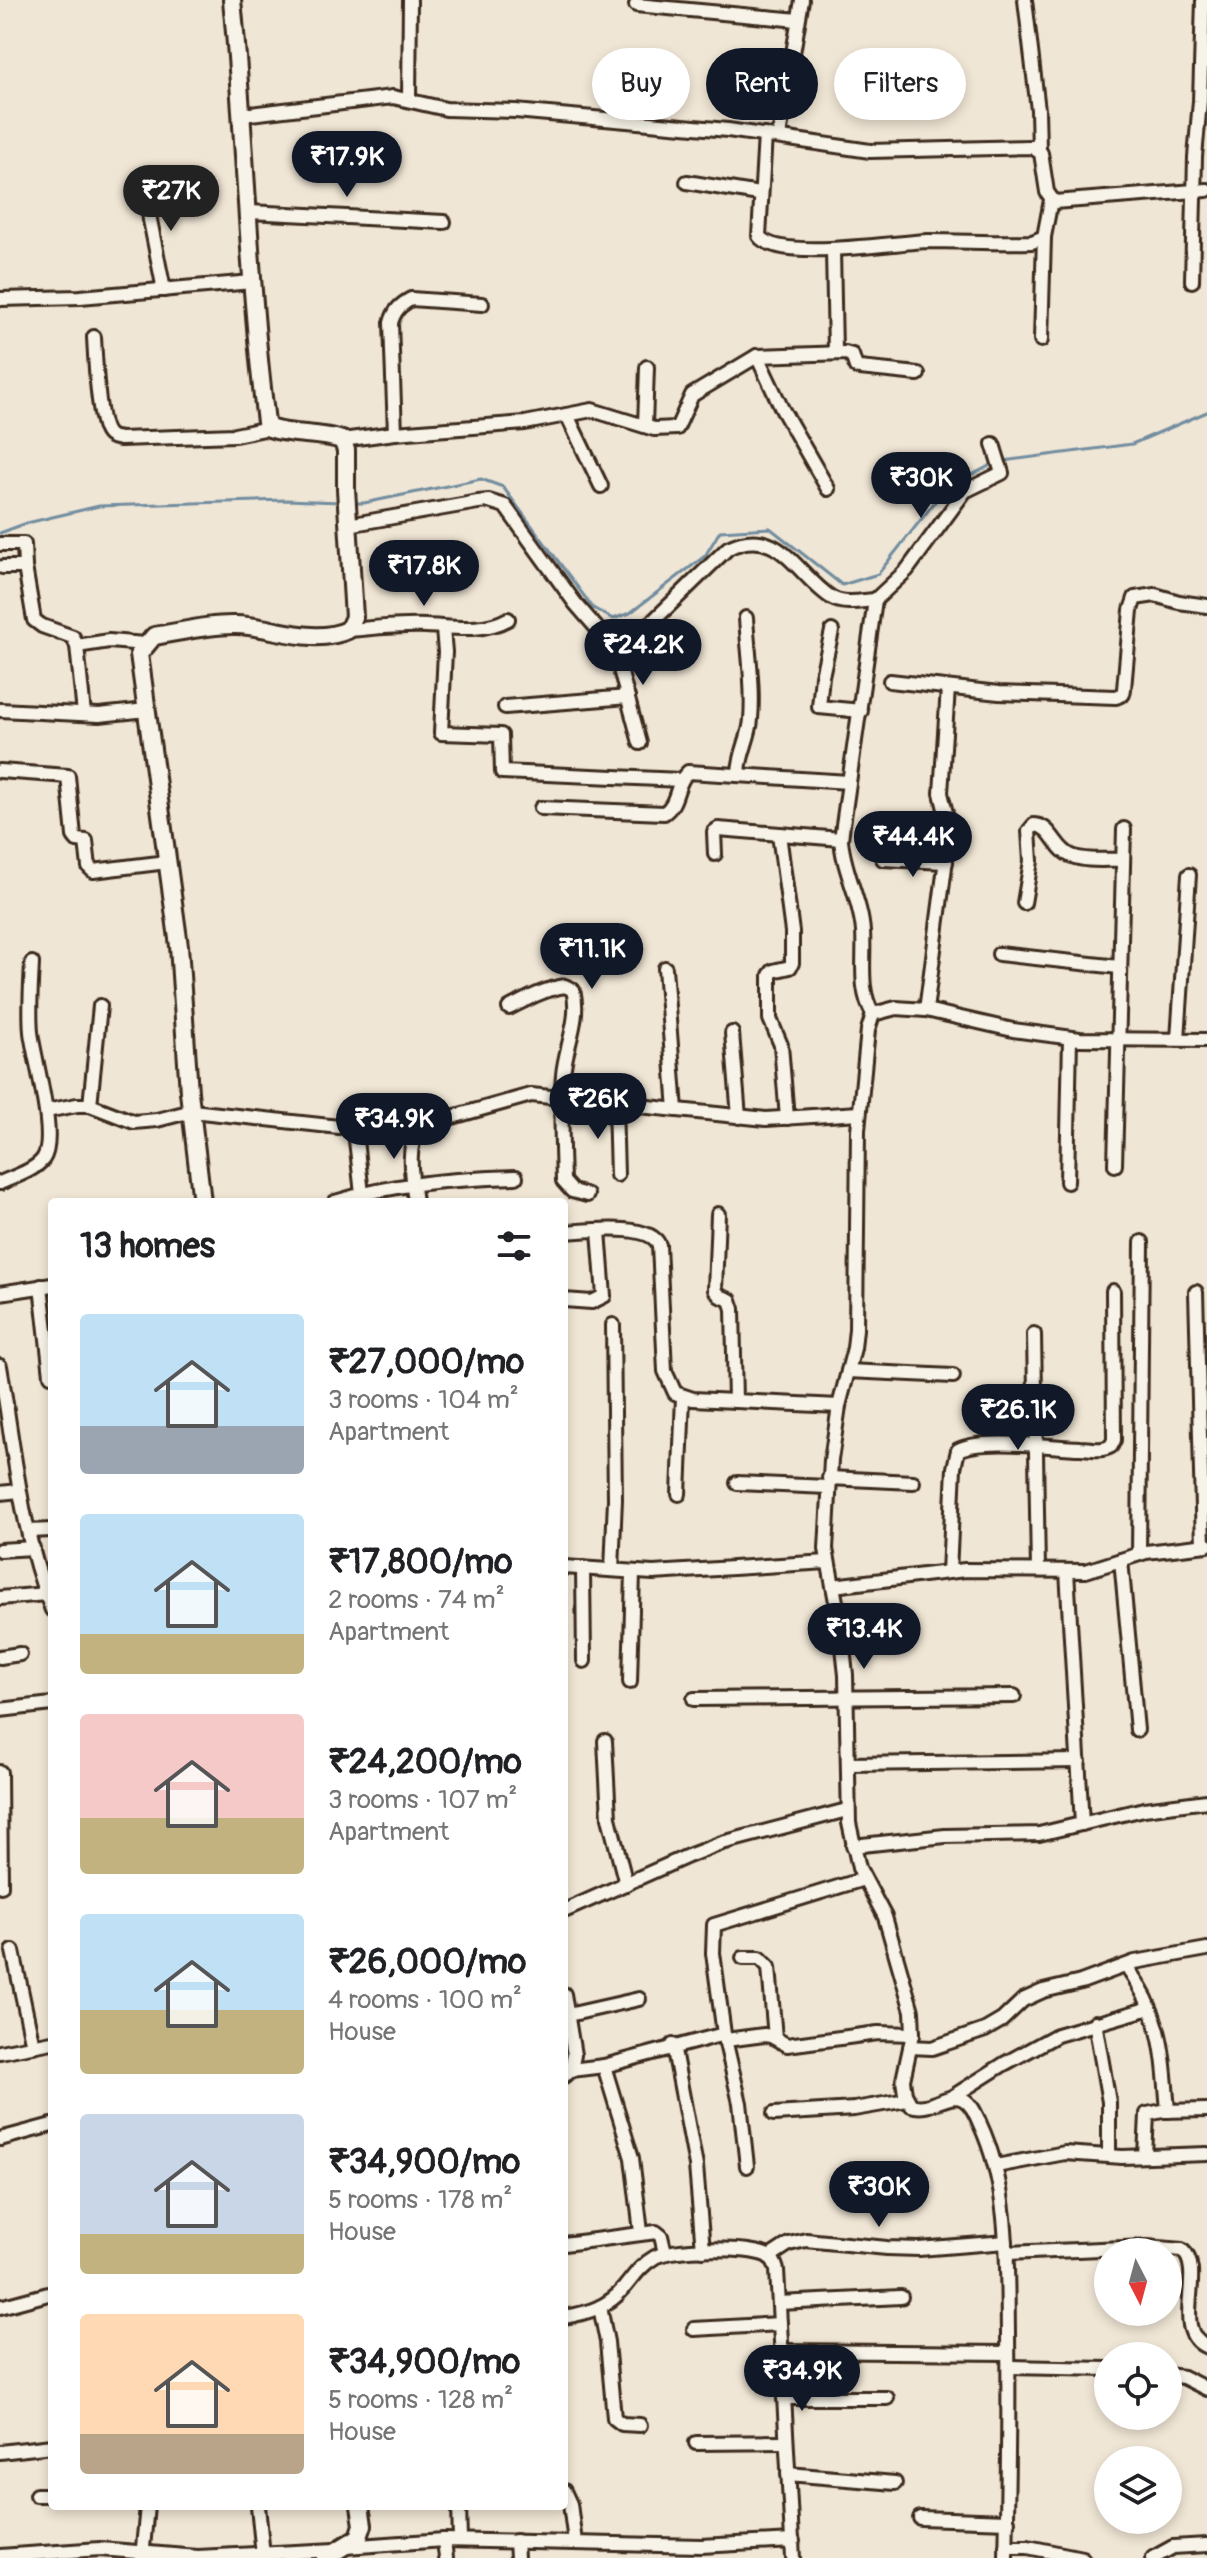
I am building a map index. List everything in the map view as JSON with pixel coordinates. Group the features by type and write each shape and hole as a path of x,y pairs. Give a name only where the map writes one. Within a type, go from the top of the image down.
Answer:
{"street":[{"path":"232,0 255,334 269,428"},
{"path":"409,99 410,0"},
{"path":"779,136 802,0"},
{"path":"1025,0 1038,110 1039,150 1051,200 1044,237 1041,340"},
{"path":"1192,281 1201,190 1203,0"},
{"path":"636,5 798,20"},
{"path":"242,115 393,97 446,109 515,111 779,136 870,151 1025,147 1039,150"},
{"path":"765,135 759,194 759,236 768,244 833,250 928,241 1032,242 1044,237"},
{"path":"145,180 164,290"},
{"path":"687,182 759,194"},
{"path":"1051,200 1059,203 1201,190"},
{"path":"249,212 444,222"},
{"path":"833,250 835,352"},
{"path":"0,299 80,297 252,282"},
{"path":"395,433 391,323 394,314 411,299 482,304"},
{"path":"94,337 106,433 120,439 235,435 269,428 342,440 525,423 592,410 654,429 677,428 692,395 757,356 835,352 852,355 856,367 918,374"},
{"path":"757,356 782,409 828,489"},
{"path":"645,426 647,367"},
{"path":"567,415 601,486"},
{"path":"342,440 346,450 354,617 348,630"},
{"path":"994,447 1002,473 965,491 907,570 875,600 841,839 844,862 862,924 864,984 873,1014 868,1030 859,1113 854,1348 839,1406 828,1483 827,1562 844,1652 848,1699 847,1810 853,1846 864,1879 890,1933 912,2011 912,2040 903,2080 911,2105 924,2107 952,2097 1057,2035 1150,2008"},
{"path":"348,522 478,502 499,503 513,516 575,603 601,633 612,640 640,743"},
{"path":"612,640 644,630 728,548 738,543 753,541 774,546 832,598 841,601 875,600"},
{"path":"0,544 24,544 34,620 73,637 77,646 84,714"},
{"path":"2,567 25,567"},
{"path":"890,681 999,693 1116,697 1123,694 1124,689 1131,610 1135,598 1155,595 1207,606"},
{"path":"739,774 739,759 750,730 752,714 746,618"},
{"path":"202,1198 179,946 139,654 154,636 235,625 306,636 348,630 488,626 508,619"},
{"path":"443,629 445,652 441,733 501,735 502,772 681,780"},
{"path":"832,631 819,706 821,709 861,711"},
{"path":"77,646 109,641 145,644"},
{"path":"926,1010 950,825 941,793 948,688"},
{"path":"505,707 628,697"},
{"path":"0,710 84,714 147,710"},
{"path":"0,771 68,776 74,836 77,840 86,841 90,870 96,872 167,862"},
{"path":"541,808 664,813 673,805 681,780 688,772 849,782"},
{"path":"1024,903 1031,856 1029,831 1034,825 1046,829 1070,856 1123,860"},
{"path":"1115,1165 1124,829"},
{"path":"715,854 716,830 841,839"},
{"path":"779,834 792,932 792,963 790,967 773,971 770,975 770,1019 781,1045 787,1118"},
{"path":"883,859 946,862"},
{"path":"1178,1039 1189,875"},
{"path":"999,954 1119,967"},
{"path":"0,1183 32,1168 45,1156 46,1111 31,1030 32,963"},
{"path":"665,968 676,1110"},
{"path":"509,1008 559,987 573,990 575,1017 565,1061 562,1098 563,1181 572,1191 587,1195"},
{"path":"90,1105 100,1006"},
{"path":"873,1014 896,1008 926,1010 1013,1030 1070,1038 1207,1040"},
{"path":"732,1033 739,1117"},
{"path":"1067,1182 1070,1038"},
{"path":"46,1111 90,1105 134,1122 192,1111 339,1127 361,1118 384,1116 420,1126 519,1096 543,1095 739,1117 787,1118 859,1113"},
{"path":"615,1105 617,1175"},
{"path":"354,1122 362,1194"},
{"path":"415,1198 413,1140 420,1126"},
{"path":"348,1198 413,1184 516,1177"},
{"path":"718,1214 715,1290 732,1304 735,1401"},
{"path":"568,1300 592,1302 604,1296 599,1231"},
{"path":"568,1232 639,1231 656,1237 659,1245 665,1371 675,1393 683,1397 839,1406"},
{"path":"1139,1554 1142,1242"},
{"path":"0,1293 46,1286 48,1322"},
{"path":"949,1572 954,1468 958,1450 973,1445 1036,1445 1096,1450 1111,1446 1114,1440 1113,1291"},
{"path":"833,1586 949,1572 1086,1571 1139,1554 1205,1545 1196,1292"},
{"path":"612,1570 615,1511 613,1325"},
{"path":"1034,1334 1038,1570"},
{"path":"0,1366 19,1491 48,1599"},
{"path":"848,1371 953,1376"},
{"path":"679,1494 683,1397"},
{"path":"737,1483 913,1482"},
{"path":"0,1493 19,1491"},
{"path":"29,1531 48,1530"},
{"path":"0,1550 33,1548"},
{"path":"1121,1560 1137,1730"},
{"path":"568,1567 680,1572 827,1562"},
{"path":"583,1568 584,1661"},
{"path":"1067,1571 1082,1824"},
{"path":"630,1682 633,1572"},
{"path":"0,1598 46,1594"},
{"path":"0,1657 20,1654"},
{"path":"694,1699 1014,1696"},
{"path":"0,1710 48,1704"},
{"path":"605,1741 609,1818 626,1884"},
{"path":"848,1764 1079,1761"},
{"path":"0,1772 1,1886"},
{"path":"853,1846 945,1836 1030,1835 1144,1809 1207,1801"},
{"path":"568,1909 722,1843 847,1810"},
{"path":"747,2166 740,2103 725,2037 713,1953 714,1925 864,1879"},
{"path":"639,1999 568,2015 574,2055 568,2073 604,2066 673,2045 725,2037 764,2035 787,2045 878,2033 932,2048 985,2030 1035,1994 1161,1956 1207,1949"},
{"path":"13,1951 33,2046"},
{"path":"743,1958 760,1958 769,1967 775,2038"},
{"path":"1126,1966 1150,2008 1161,2035 1168,2111"},
{"path":"1095,2022 1109,2102 1109,2155"},
{"path":"0,2052 48,2043"},
{"path":"673,2045 695,2152 703,2250"},
{"path":"604,2066 632,2158 641,2232"},
{"path":"952,2097 964,2099 973,2110 996,2166 1006,2248 1009,2367 1006,2552 1028,2547 1082,2558"},
{"path":"774,2114 854,2109 907,2100"},
{"path":"1145,2156 1147,2114 1207,2110"},
{"path":"0,2139 48,2126"},
{"path":"996,2166 1055,2154 1207,2154"},
{"path":"568,2243 656,2232 661,2236 665,2253"},
{"path":"568,2316 600,2307 616,2296 646,2263 665,2253 703,2250 769,2257 789,2244 806,2240 908,2249 1147,2247 1182,2250 1191,2262 1192,2334 1199,2344 1207,2347"},
{"path":"769,2257 777,2270 793,2558"},
{"path":"0,2307 48,2294"},
{"path":"779,2303 901,2297"},
{"path":"600,2307 608,2351 614,2418 622,2424 640,2425"},
{"path":"694,2329 780,2324"},
{"path":"781,2351 1008,2353"},
{"path":"1009,2367 1094,2369"},
{"path":"1182,2377 1207,2389"},
{"path":"784,2398 887,2398"},
{"path":"696,2443 786,2442"},
{"path":"0,2452 48,2446"},
{"path":"788,2474 895,2483"},
{"path":"36,2495 48,2495"},
{"path":"568,2500 575,2542"},
{"path":"142,2554 147,2510"},
{"path":"258,2510 263,2555"},
{"path":"334,2552 359,2537 363,2525 361,2510"},
{"path":"459,2510 460,2540"},
{"path":"920,2518 1008,2521"},
{"path":"0,2556 37,2556 100,2549 198,2557 263,2555 334,2552 444,2540 701,2546 793,2541"},
{"path":"444,2540 446,2558"},
{"path":"516,2541 517,2558"},
{"path":"598,2543 598,2558"},
{"path":"1153,2558 1173,2547 1207,2545"}],"waterway":[{"path":"1003,461 1132,444 1207,412"},
{"path":"351,503 481,479 503,487 593,608 613,619 630,613 705,556 720,531 770,528 842,585 878,574 946,488 995,463"},
{"path":"0,533 27,523 99,506 286,500 340,502"}]}
